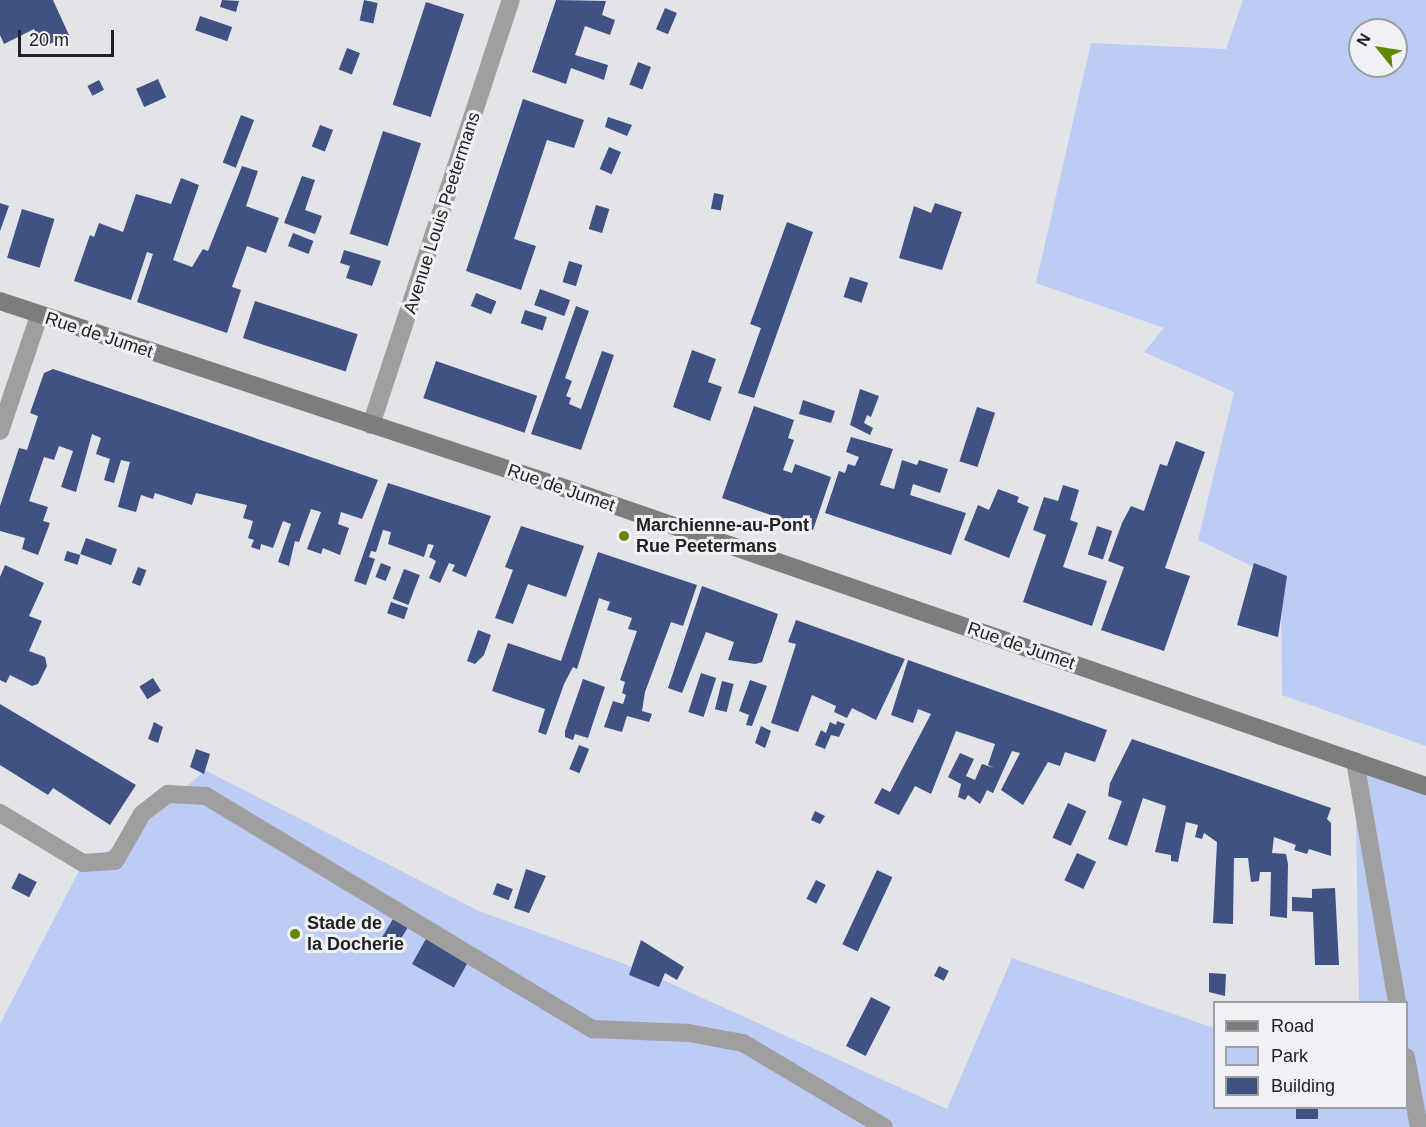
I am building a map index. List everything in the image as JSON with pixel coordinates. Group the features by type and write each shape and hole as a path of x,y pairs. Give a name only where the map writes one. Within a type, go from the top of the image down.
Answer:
{"street":[{"name":"Avenue Louis Peetermans","path":"371,425 511,0"},
{"name":"Rue de Jumet","path":"0,302 371,425 1426,786"},
{"path":"0,431 39,316"},
{"path":"1355,761 1397,1001"},
{"path":"0,813 83,863 115,861 142,814 168,794 206,796 593,1029 689,1033 743,1043 884,1127"},
{"path":"1408,1063 1419,1127"}],"green space":[{"path":"1243,0 1426,0 1426,746 1282,695 1281,580 1198,540 1234,392 1144,352 1164,328 1036,283 1091,43 1226,49"},
{"name":"Stade de la Docherie","path":"1355,761 1426,786 1426,1127 0,1127 0,1024 83,863 127,841 205,770 479,911 641,970 947,1109 1012,958 1213,1028 1213,1109 1408,1109 1408,1001 1359,1001"}],"building":[{"path":"0,0 53,0 69,35 43,47 34,29 4,44 0,35"},
{"path":"222,0 239,1 236,12 220,7"},
{"path":"364,0 378,3 373,23 360,21"},
{"path":"556,0 606,1 602,15 615,20 610,35 585,26 575,55 608,65 604,80 571,68 566,84 532,72"},
{"path":"426,2 464,14 431,117 393,105"},
{"path":"665,8 677,13 668,34 656,29"},
{"path":"200,16 232,27 227,41 195,30"},
{"path":"347,48 360,53 352,74 339,69"},
{"path":"638,62 651,67 642,89 629,84"},
{"path":"158,79 166,97 144,107 136,89"},
{"path":"99,80 104,90 92,96 87,86"},
{"path":"523,99 584,120 574,148 547,140 514,239 536,246 521,290 466,271"},
{"path":"241,115 254,120 236,168 223,163"},
{"path":"608,117 632,125 627,136 605,127"},
{"path":"320,125 333,130 325,151 312,146"},
{"path":"383,131 421,143 388,246 350,234"},
{"path":"609,147 621,152 612,174 600,169"},
{"path":"242,166 258,171 246,206 279,218 266,253 247,246 232,287 241,290 227,333 137,302 153,254 147,252 131,300 74,281 90,235 94,237 99,223 123,232 136,194 171,204 181,178 199,185 173,260 192,267 203,249 208,251"},
{"path":"302,176 315,180 305,210 322,216 315,234 284,223"},
{"path":"714,193 724,195 721,211 711,209"},
{"path":"0,203 9,206 0,231"},
{"path":"935,203 962,212 942,270 899,258 914,206 931,213"},
{"path":"596,205 609,209 602,233 589,229"},
{"path":"22,209 55,219 40,268 7,258"},
{"path":"787,222 813,232 754,398 738,393 761,328 750,324"},
{"path":"293,233 314,241 309,254 288,246"},
{"path":"344,250 381,261 372,286 346,278 350,266 340,263"},
{"path":"569,261 582,265 576,286 563,282"},
{"path":"850,277 868,283 862,303 844,297"},
{"path":"540,289 570,300 564,316 534,305"},
{"path":"476,293 496,301 491,314 471,306"},
{"path":"255,301 358,334 346,371 243,338"},
{"path":"576,306 589,311 565,378 572,381 566,396 571,398 569,404 581,409 602,351 614,355 581,450 531,434"},
{"path":"525,310 547,317 543,330 521,323"},
{"path":"692,350 716,359 708,382 722,387 710,421 673,407"},
{"path":"436,361 537,396 524,433 423,398"},
{"path":"53,369 378,480 362,519 341,512 338,524 349,528 340,555 323,548 321,554 307,549 321,512 311,509 299,542 295,541 289,566 278,562 291,524 283,521 273,548 261,544 260,550 251,547 254,540 248,538 253,521 243,518 247,505 196,493 192,505 155,493 153,499 141,495 136,512 118,507 130,462 121,460 114,483 104,480 110,459 96,454 101,438 92,434 76,492 61,487 73,451 59,446 54,460 44,457 29,501 48,507 43,521 50,523 38,555 22,549 25,538 0,531 0,506 19,448 27,450 38,416 30,413 44,373"},
{"path":"860,389 879,396 871,417 867,415 864,423 873,428 870,435 850,425"},
{"path":"803,400 835,411 831,423 799,414"},
{"path":"754,406 794,420 788,438 794,440 783,470 792,473 795,464 831,477 813,530 722,498"},
{"path":"977,407 995,413 977,467 959,461"},
{"path":"851,437 893,449 880,485 894,489 902,460 917,465 919,460 948,469 940,493 913,484 910,495 966,513 951,555 825,513 839,471 845,473 848,464 855,466 859,457 846,452"},
{"path":"1176,441 1205,452 1165,568 1190,576 1164,651 1101,630 1124,567 1108,561 1122,523 1131,506 1144,511 1160,464 1167,466"},
{"path":"388,483 491,516 466,577 452,571 455,565 449,563 440,583 429,578 436,561 429,557 434,545 428,544 424,557 388,544 391,532 383,530 376,552 371,551 369,557 375,559 366,585 354,581"},
{"path":"1063,485 1079,490 1070,520 1078,523 1063,567 1107,581 1092,626 1023,602 1046,535 1033,530 1044,497 1058,501"},
{"path":"998,489 1019,497 1017,502 1029,507 1009,558 964,540 978,505 989,510"},
{"path":"521,526 584,546 566,597 528,584 513,624 495,618 513,570 505,567"},
{"path":"1097,526 1112,531 1103,559 1088,555"},
{"path":"86,538 117,549 111,565 80,554"},
{"path":"67,551 80,555 77,565 64,561"},
{"path":"598,552 697,585 683,626 671,622 645,692 642,711 652,714 649,722 627,716 622,732 604,727 613,701 623,704 626,695 622,693 625,682 620,680 637,631 628,629 632,618 607,610 610,602 599,598 577,669 573,667 564,684 546,735 538,732 545,709 492,691 508,643 561,661"},
{"path":"381,563 391,567 386,581 375,577"},
{"path":"1254,563 1287,576 1278,637 1237,625"},
{"path":"5,565 44,583 29,616 42,621 29,651 45,657 47,666 38,684 32,686 10,675 6,683 0,680 0,577"},
{"path":"138,567 146,570 140,586 132,583"},
{"path":"404,569 420,575 408,605 393,599"},
{"path":"702,586 778,614 762,662 755,664 728,660 734,642 706,632 682,693 668,688"},
{"path":"391,602 408,608 404,619 387,613"},
{"path":"796,620 905,659 876,720 852,708 847,718 834,712 836,706 812,695 798,732 771,723 796,644 788,642"},
{"path":"478,630 491,635 484,655 475,664 467,661"},
{"path":"908,660 1107,730 1095,762 1065,752 1060,766 1048,762 1023,805 1001,790 1020,753 1012,751 993,793 987,790 980,804 968,795 965,800 958,797 961,784 948,777 960,753 974,759 966,776 975,780 982,764 994,768 988,765 995,744 956,731 931,794 915,786 899,815 874,803 882,788 890,792 931,714 918,709 913,723 891,715"},
{"path":"701,673 716,678 704,717 688,712"},
{"path":"153,678 161,691 147,699 139,686"},
{"path":"583,679 605,687 588,738 575,734 573,740 565,737 565,731"},
{"path":"750,680 767,686 752,726 746,725 749,715 739,711"},
{"path":"722,681 734,684 727,712 715,709"},
{"path":"0,704 136,785 110,825 53,788 48,795 0,765"},
{"path":"837,721 845,724 839,737 831,735 825,749 815,745 821,730 826,733 830,722 836,725"},
{"path":"154,722 163,727 158,743 148,739"},
{"path":"761,726 771,731 765,748 755,743"},
{"path":"1132,739 1331,808 1327,819 1331,823 1331,856 1309,849 1307,854 1294,850 1296,845 1274,837 1272,853 1286,854 1288,864 1287,918 1270,916 1271,872 1260,872 1259,881 1251,882 1248,858 1234,858 1233,924 1213,923 1217,842 1204,833 1202,839 1195,837 1198,825 1186,822 1178,862 1171,861 1171,855 1155,852 1166,806 1143,798 1127,846 1108,839 1122,801 1108,796 1110,783"},
{"path":"579,745 589,749 579,773 569,769"},
{"path":"196,749 210,754 204,774 190,767"},
{"path":"1068,803 1086,811 1071,846 1053,838"},
{"path":"815,811 825,816 820,824 811,820"},
{"path":"1077,853 1096,862 1083,889 1064,880"},
{"path":"526,869 546,876 529,913 514,908"},
{"path":"877,870 892,877 858,952 842,944"},
{"path":"19,873 37,882 29,897 11,888"},
{"path":"816,880 826,885 816,904 806,899"},
{"path":"497,883 513,889 509,900 493,894"},
{"path":"1335,888 1339,965 1315,965 1313,912 1292,911 1292,897 1312,898 1312,889"},
{"path":"393,919 408,928 397,946 382,937"},
{"path":"427,937 469,960 454,987 412,964"},
{"path":"641,940 684,967 677,980 665,973 659,987 629,975"},
{"path":"939,966 949,971 944,981 934,976"},
{"path":"1209,973 1226,974 1225,996 1209,992"},
{"path":"871,997 891,1007 866,1056 846,1046"},
{"path":"1296,1109 1318,1109 1318,1119 1296,1119"}],"place":[{"name":"Marchienne-au-Pont Rue Peetermans","path":"624,536"},
{"name":"Stade de la Docherie","path":"295,934"}]}
